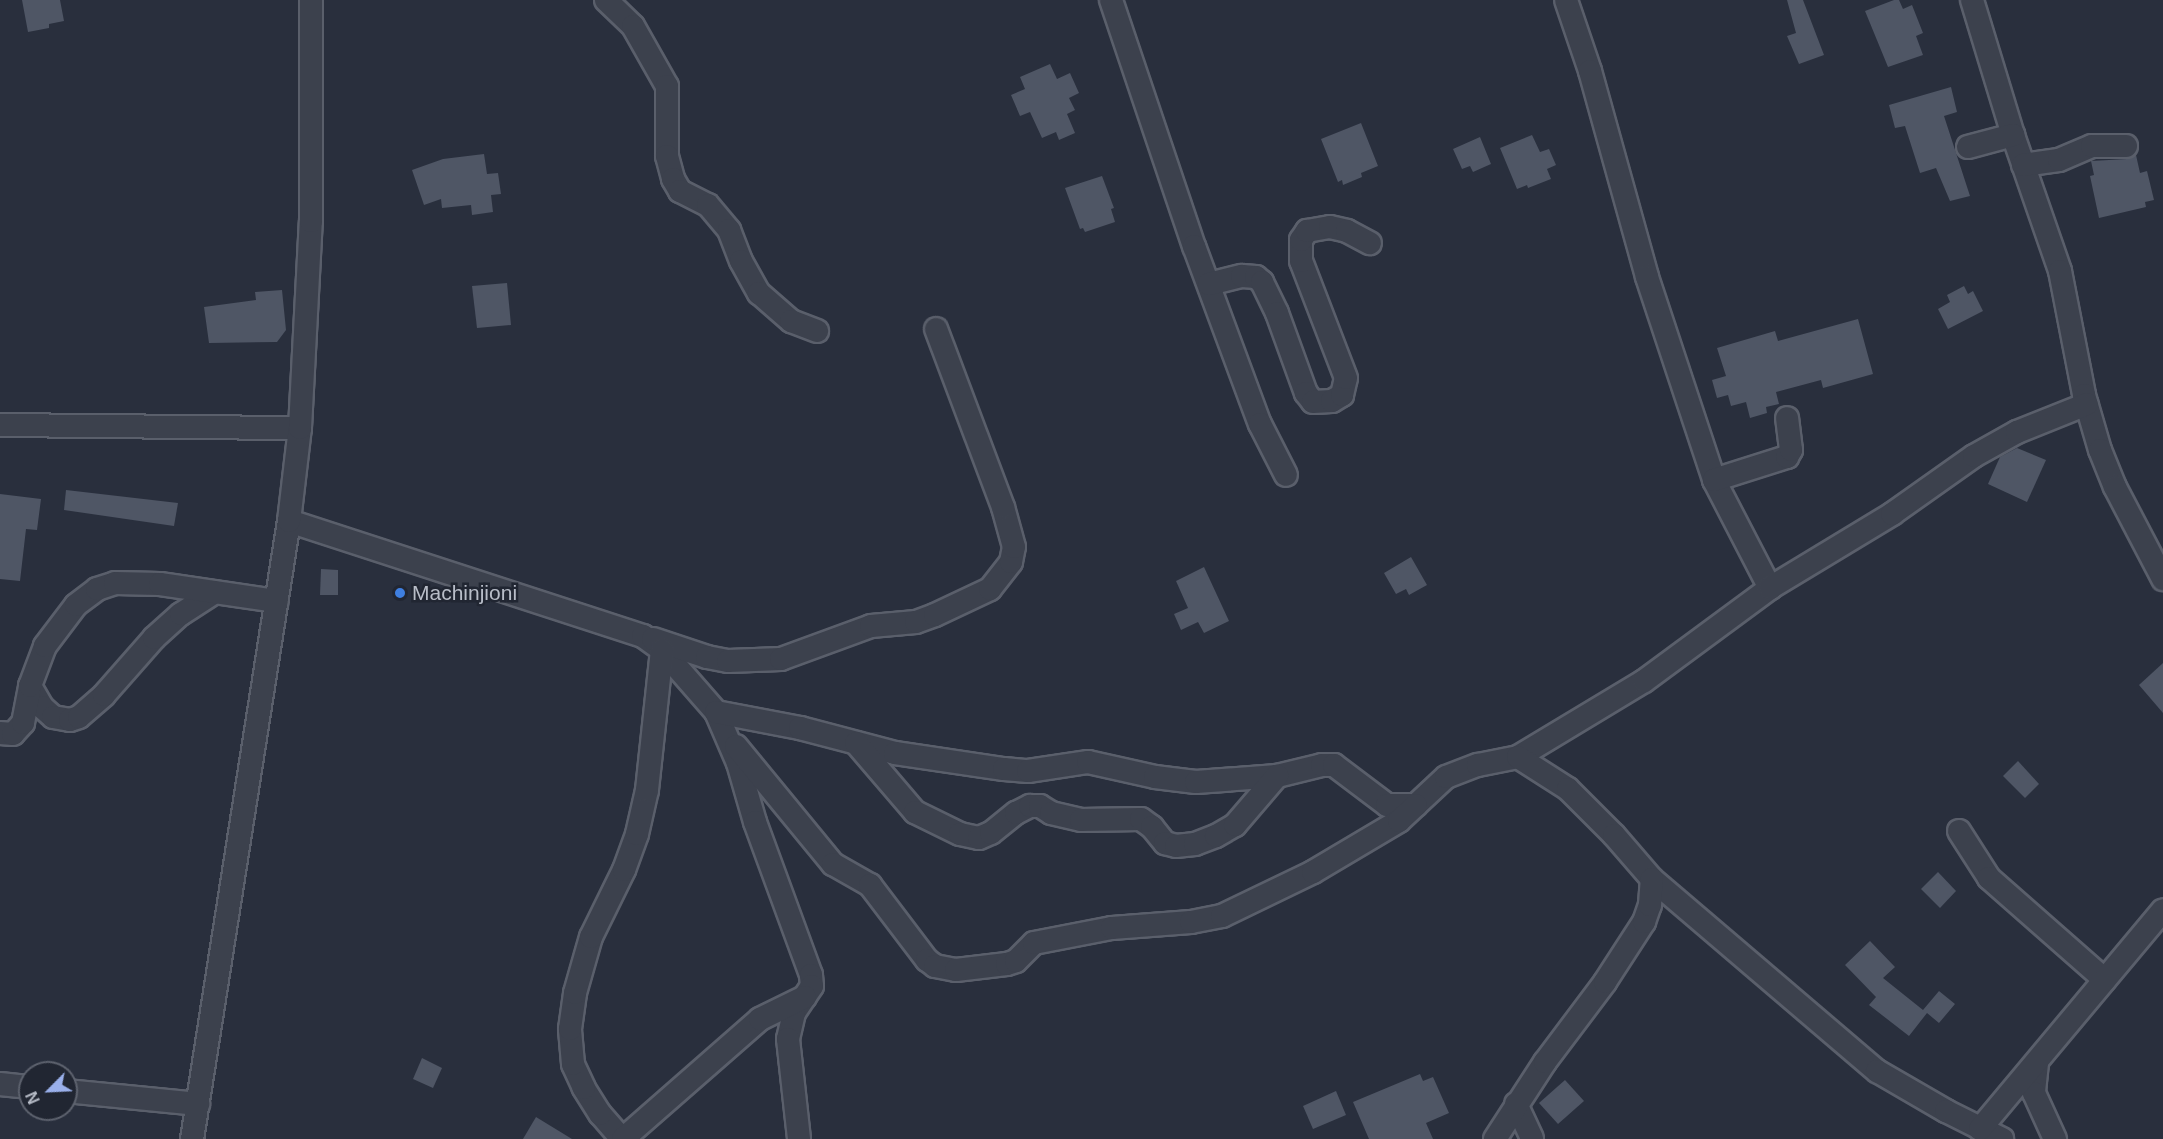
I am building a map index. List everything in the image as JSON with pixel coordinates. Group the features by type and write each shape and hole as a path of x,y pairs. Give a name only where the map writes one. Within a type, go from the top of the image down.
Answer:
{"street":[{"path":"192,1139 277,601 300,428 311,221 311,0"},
{"path":"606,0 633,26 667,86 667,156 673,179 680,191 708,205 729,230 741,261 759,293 791,321 817,331"},
{"path":"1111,0 1252,405 1286,475"},
{"path":"1566,0 1590,71 1647,277 1714,480 1770,588"},
{"path":"1972,0 2013,135 2060,271 2087,404 2100,450 2115,487 2163,579"},
{"path":"1968,147 2013,135"},
{"path":"2023,165 2059,160 2092,146 2126,146"},
{"path":"1209,284 1242,276 1256,277 1262,282 1277,313 1306,393 1313,402 1332,401 1342,395 1346,378 1301,261 1300,240 1307,231 1330,227 1347,231 1370,243"},
{"path":"289,521 707,657 728,660 781,659 871,626 909,623 935,615 990,589 1011,562 1014,547 1003,507 936,329"},
{"path":"728,736 834,864 870,885 934,966 956,970 1007,964 1016,961 1034,943 1112,928 1191,922 1222,916 1313,872 1399,821 1446,777 1478,765 1518,757 1644,681 1770,588 1874,525 1999,441 2087,404"},
{"path":"1714,480 1787,457 1791,450 1787,418"},
{"path":"0,425 300,428"},
{"path":"0,733 12,734 23,723 30,686 45,646 76,605 97,590 115,583 160,584 277,601"},
{"path":"30,686 42,707 53,717 70,720 79,717 104,695 154,638 181,614 215,592"},
{"path":"643,636 662,650 716,712 728,736 784,904 808,963 812,986 789,1024 788,1039 799,1139"},
{"path":"662,650 647,790 637,834 624,870 591,937 575,993 570,1029 573,1064 600,1114 622,1139 760,1019 805,997"},
{"path":"716,712 800,728 895,753 1028,771 1088,762 1155,777 1196,782 1277,776 1322,765 1334,765 1387,805 1416,805"},
{"path":"856,743 915,812 960,834 979,838 991,833 1016,813 1030,806 1040,806 1051,813 1081,820 1140,819 1152,827 1165,843 1176,846 1195,844 1235,825 1277,776"},
{"path":"1518,757 1568,789 1606,826 1652,879 1877,1071 2002,1139"},
{"path":"1959,831 1989,878 2105,980"},
{"path":"1495,1139 1516,1104 1605,982 1644,922 1650,905 1652,879"},
{"path":"1980,1129 2163,910"},
{"path":"2037,1063 2034,1093 2055,1139"},
{"path":"0,1084 18,1086"},
{"path":"78,1092 198,1104"},
{"path":"1516,1104 1532,1139"}],"building":[{"path":"22,0 60,0 64,21 49,24 49,28 28,32"},
{"path":"1787,0 1803,0 1824,55 1799,64 1787,36 1796,33"},
{"path":"1899,0 1903,9 1912,5 1923,33 1916,36 1923,55 1888,67 1865,11"},
{"path":"1050,64 1057,79 1070,73 1079,93 1069,98 1075,110 1067,114 1075,133 1059,140 1056,132 1042,138 1030,112 1020,116 1011,95 1025,89 1020,77"},
{"path":"1951,87 1957,112 1944,116 1970,196 1950,201 1936,168 1920,173 1905,126 1895,128 1889,105"},
{"path":"1361,123 1378,166 1361,173 1362,177 1343,185 1342,180 1338,182 1321,139"},
{"path":"1532,135 1540,152 1549,149 1556,165 1547,169 1551,179 1528,188 1527,185 1517,189 1500,148"},
{"path":"1480,137 1491,164 1473,172 1470,166 1462,169 1453,149"},
{"path":"484,154 487,174 498,173 501,194 491,195 493,212 472,215 471,205 442,208 441,199 424,205 412,170 443,159"},
{"path":"2136,155 2140,173 2147,171 2154,200 2145,202 2146,207 2099,218 2090,176 2094,175 2091,161 2127,159"},
{"path":"1102,176 1114,208 1111,209 1115,222 1085,232 1083,228 1080,229 1065,188"},
{"path":"507,283 511,325 477,328 472,286"},
{"path":"1964,286 1968,294 1973,291 1983,311 1948,329 1938,309 1950,302 1947,295"},
{"path":"282,290 286,330 277,342 209,343 204,307 256,300 255,292"},
{"path":"1858,319 1873,374 1823,388 1821,380 1776,392 1779,404 1766,407 1767,413 1750,418 1746,402 1731,406 1728,395 1717,398 1712,380 1726,376 1717,348 1775,331 1778,341"},
{"path":"2017,448 2046,460 2027,502 1988,484 2000,457"},
{"path":"66,490 178,503 174,526 64,510"},
{"path":"0,494 41,499 37,530 26,529 20,581 0,579"},
{"path":"1411,557 1427,585 1409,595 1406,589 1396,594 1384,573"},
{"path":"1204,567 1229,621 1204,633 1198,622 1181,630 1174,614 1188,608 1176,581"},
{"path":"321,569 338,570 338,595 320,595"},
{"path":"2163,663 2163,713 2139,685"},
{"path":"2018,761 2039,784 2025,798 2003,776"},
{"path":"1938,872 1956,891 1940,908 1921,889"},
{"path":"1870,941 1895,967 1883,978 1923,1010 1939,991 1955,1004 1939,1023 1927,1013 1909,1036 1869,1005 1876,997 1845,965"},
{"path":"422,1058 442,1068 433,1088 413,1079"},
{"path":"1420,1074 1423,1081 1433,1077 1449,1113 1426,1123 1433,1139 1369,1139 1353,1102"},
{"path":"1565,1080 1584,1101 1558,1124 1539,1103"},
{"path":"1336,1091 1346,1115 1313,1129 1303,1106"},
{"path":"536,1117 572,1139 523,1139"}],"place":[{"name":"Machinjioni","path":"400,593"}]}
